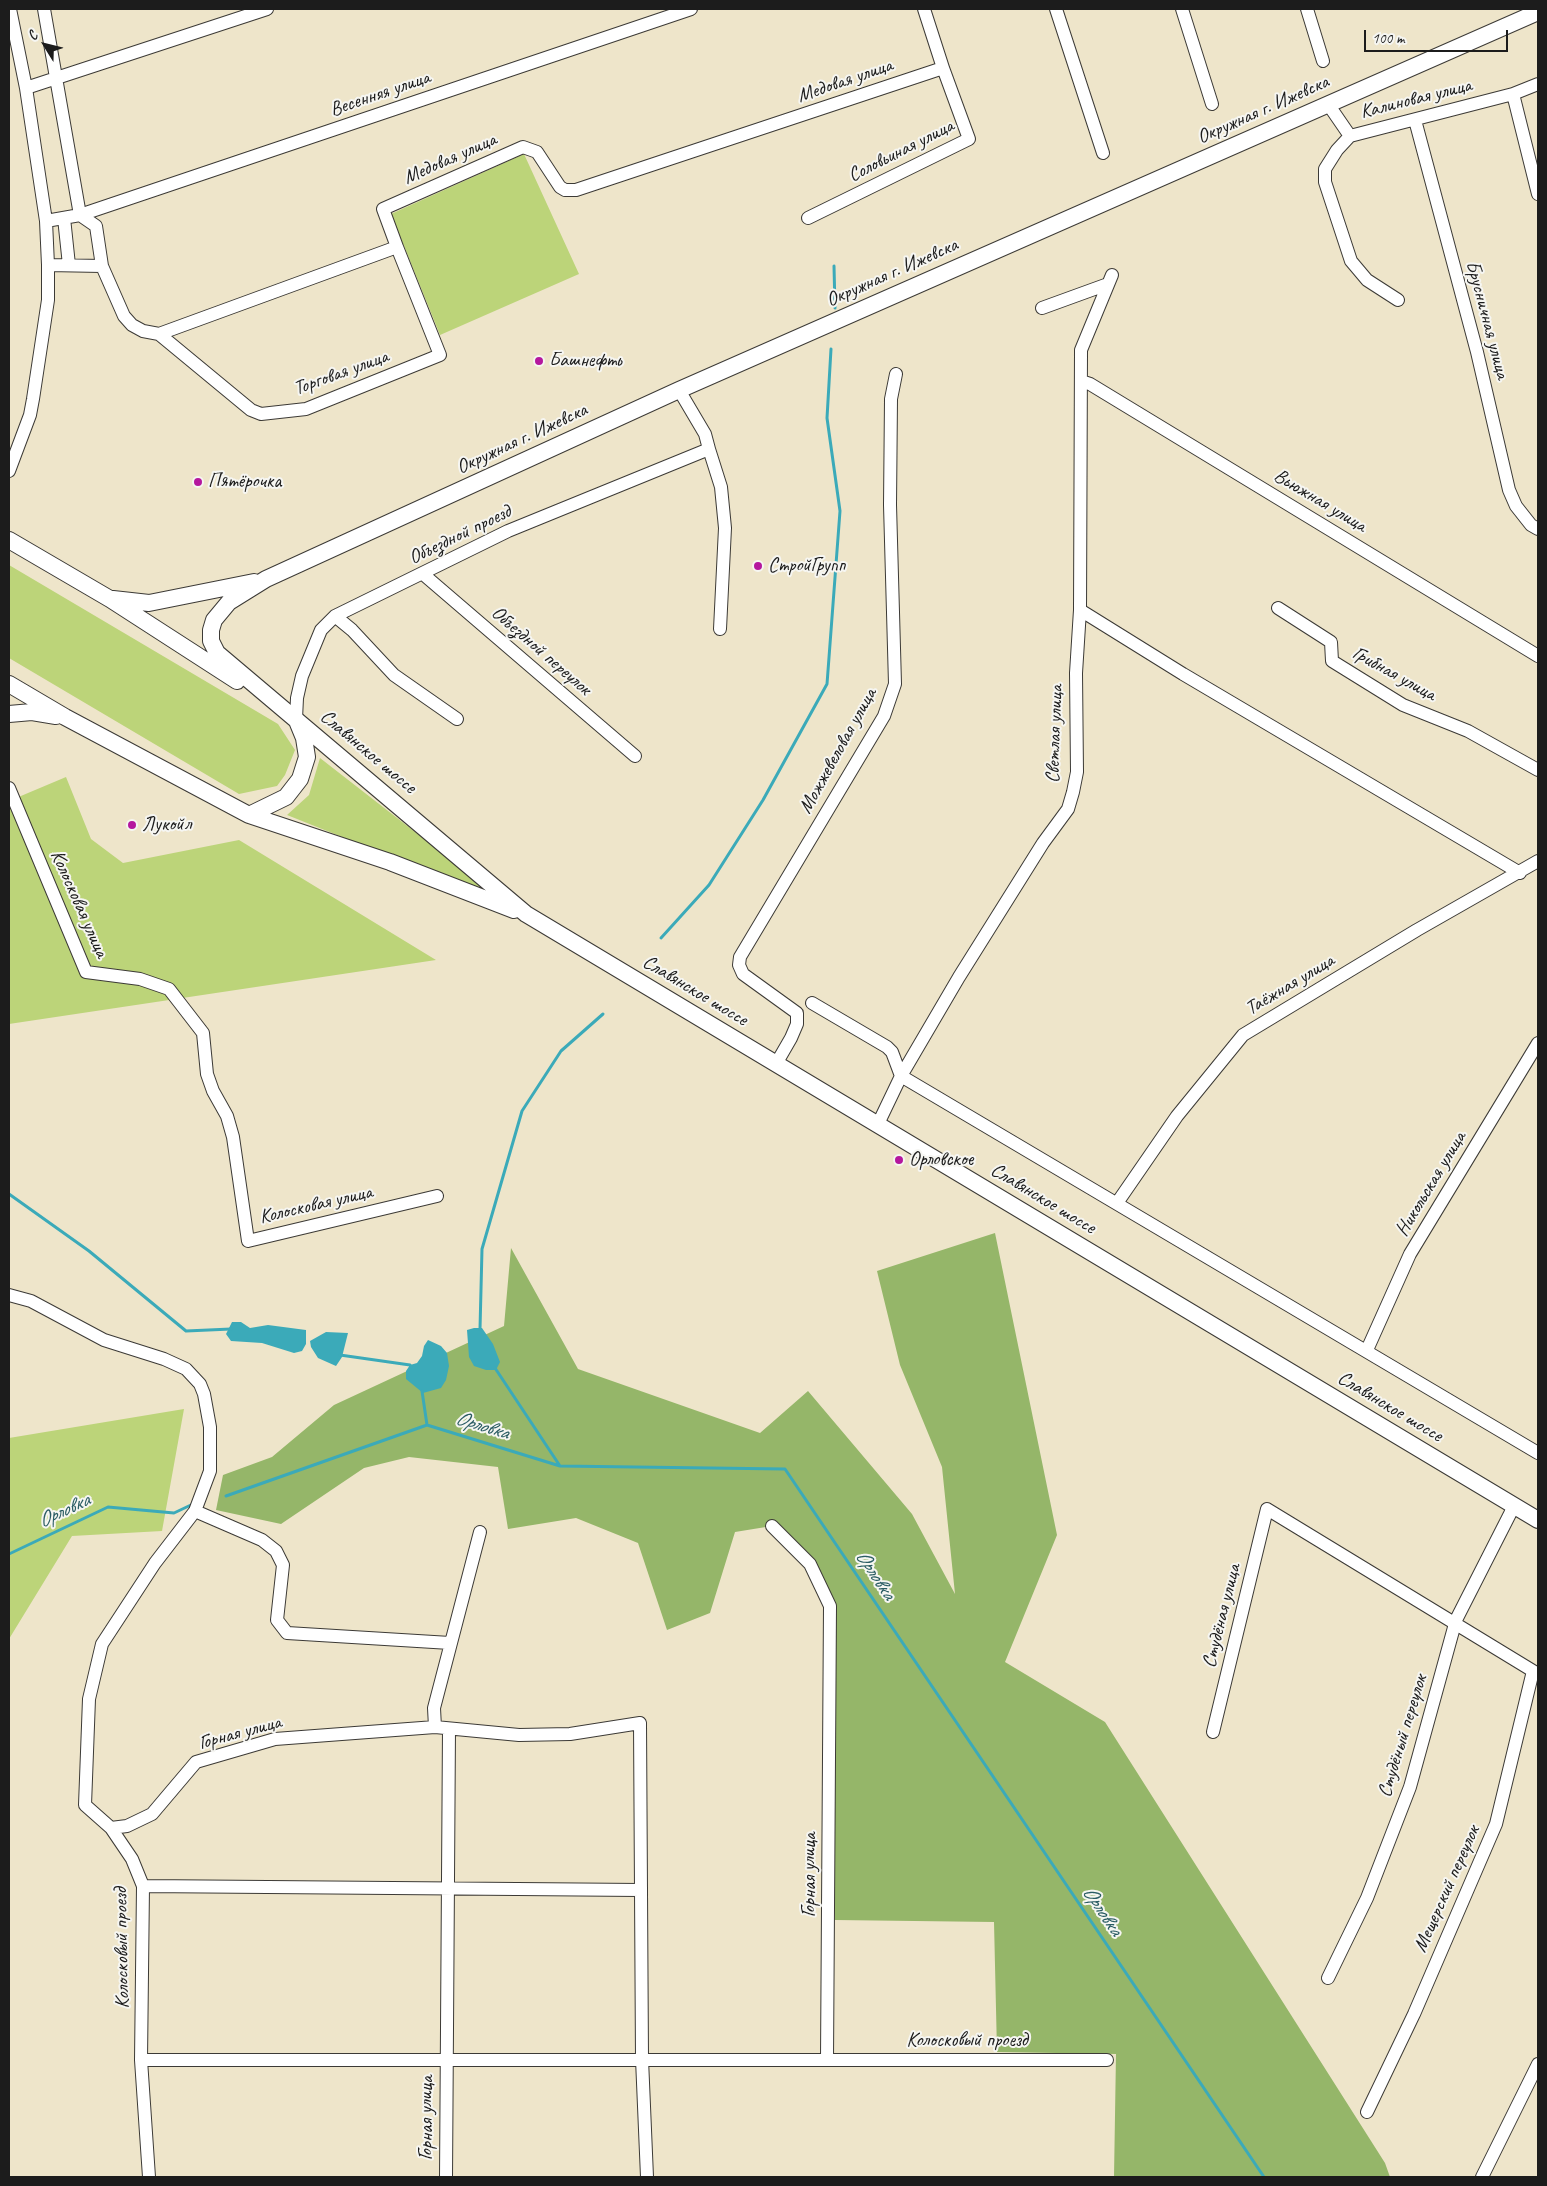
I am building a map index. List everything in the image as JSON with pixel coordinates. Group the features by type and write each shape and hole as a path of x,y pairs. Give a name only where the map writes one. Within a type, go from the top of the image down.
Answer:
{"main road":[{"name":"Окружная г. Ижевска","path":"296,719 217,653 211,641 211,630 222,609 229,602 266,579 679,390 1538,12"},
{"path":"9,540 110,599 296,719 304,738 307,757 300,779 286,797 250,815"},
{"name":"Окружная г. Ижевска","path":"110,599 148,603 266,579"},
{"name":"Славянское шоссе","path":"9,684 65,717 250,815 390,862 526,914"},
{"path":"9,714 32,712 65,717"},
{"name":"Славянское шоссе","path":"296,719 526,914 1538,1520"}],"street":[{"path":"9,471 22,439 33,398 48,300 46,221 26,88 10,9"},
{"path":"44,9 80,215 96,226 102,266 124,316 132,325 143,331 159,334 397,247"},
{"path":"26,88 267,9"},
{"name":"Весенняя улица","path":"46,221 80,215 691,9"},
{"name":"Соловьиная улица","path":"808,218 970,139 942,68 924,9"},
{"path":"1056,9 1103,153"},
{"path":"1182,9 1212,104"},
{"path":"1307,9 1323,61"},
{"name":"Медовая улица","path":"397,247 383,209 523,148 536,152 560,187 565,190 576,190 942,68"},
{"name":"Калиновая улица","path":"1398,300 1367,280 1351,261 1325,182 1325,169 1336,150 1350,136 1390,124 1415,120 1512,94 1538,84"},
{"path":"1512,94 1538,194"},
{"path":"1328,104 1350,136"},
{"name":"Брусничная улица","path":"1415,120 1476,352 1509,490 1516,506 1535,527"},
{"path":"64,218 69,266"},
{"name":"Торговая улица","path":"159,334 250,410 261,414 306,409 440,355 397,247"},
{"path":"48,265 102,266"},
{"name":"Светлая улица","path":"878,1124 901,1076 964,968 1043,843 1068,809 1077,772 1076,673 1080,610 1081,350 1110,280 1042,308"},
{"name":"Можжевеловая улица","path":"776,1064 797,1024 797,1013 743,974 739,965 740,958 884,716 895,684 890,476 891,399 896,374"},
{"name":"Вьюжная улица","path":"1081,381 1090,384 1538,656"},
{"path":"679,390 705,434 721,488 726,528 720,629"},
{"name":"Объездной проезд","path":"296,719 297,698 302,676 321,630 336,616 508,530 709,450"},
{"name":"Объездной переулок","path":"423,574 635,756"},
{"name":"Грибная улица","path":"1278,608 1331,642 1332,661 1403,705 1468,731 1538,770"},
{"path":"1080,610 1183,674 1520,873"},
{"path":"336,616 394,675 457,719"},
{"name":"Колосковая улица","path":"9,788 86,972 140,978 169,988 203,1033 207,1074 213,1091 227,1116 233,1137 248,1241 437,1196"},
{"name":"Таёжная улица","path":"1118,1203 1177,1116 1243,1035 1417,930 1538,862"},
{"path":"812,1004 887,1047 892,1052 901,1076 1367,1350 1538,1453"},
{"name":"Никольская улица","path":"1367,1350 1410,1254 1538,1044"},
{"name":"Колосковый проезд","path":"9,1296 31,1301 104,1340 176,1363 186,1369 200,1384 204,1394 210,1427 210,1471 195,1511 155,1563 102,1644 89,1699 85,1805 111,1828 132,1859 143,1886 141,2060 149,2177"},
{"name":"Студёный переулок","path":"1328,1978 1368,1898 1410,1787 1455,1624 1514,1506"},
{"name":"Студёная улица","path":"1213,1732 1267,1509 1455,1624"},
{"path":"195,1511 262,1540 276,1551 283,1565 277,1620 287,1633 450,1642"},
{"name":"Горная улица","path":"141,2060 447,2058 827,2059 830,1606 810,1564 772,1526"},
{"path":"435,1727 434,1708 480,1532"},
{"path":"1455,1624 1536,1673"},
{"name":"Мещерский переулок","path":"1367,2112 1414,2014 1496,1824 1536,1673"},
{"name":"Горная улица","path":"111,1828 127,1826 152,1814 196,1762 274,1739 435,1727 519,1735 570,1734 640,1723 642,2059 647,2177"},
{"name":"Горная улица","path":"446,2177 449,1729"},
{"path":"143,1886 641,1890"},
{"name":"Колосковый проезд","path":"827,2059 1107,2060"},
{"path":"1482,2177 1538,2064"}],"green space":[{"path":"524,154 579,274 440,335 391,214"},
{"path":"9,565 278,724 295,750 285,775 277,786 239,794 9,658"},
{"path":"320,758 505,902 287,815 309,795"},
{"path":"66,777 91,839 123,863 239,840 436,960 9,1024 9,801"},
{"path":"995,1233 1057,1535 1005,1662 1105,1722 1385,2163 1390,2177 1114,2177 1116,2054 997,2052 994,1922 835,1920 835,1603 772,1526 735,1532 710,1613 667,1630 638,1543 576,1518 508,1529 498,1467 409,1457 364,1468 281,1524 216,1510 223,1475 272,1457 334,1405 504,1326 511,1248 578,1369 760,1433 808,1391 912,1514 955,1594 942,1467 900,1365 877,1271"},
{"path":"184,1409 162,1531 72,1536 9,1639 9,1438"}],"water":[{"path":"232,1322 241,1322 250,1328 268,1325 306,1330 306,1344 302,1351 294,1353 262,1343 231,1341 226,1334"},
{"path":"482,1328 493,1344 500,1362 496,1370 486,1370 474,1366 469,1357 467,1330"},
{"path":"326,1332 348,1333 342,1357 336,1366 318,1358 311,1347 310,1341"},
{"path":"428,1340 441,1346 447,1353 449,1366 446,1380 441,1388 423,1393 406,1379 406,1371 410,1365 417,1363 422,1356 424,1346"}],"waterway":[{"path":"834,266 835,308"},
{"path":"661,938 709,885 763,800 827,684 840,511 827,418 831,349"},
{"path":"480,1329 482,1249 522,1111 561,1051 603,1014"},
{"path":"9,1194 89,1251 186,1331 231,1329"},
{"path":"340,1355 410,1365 411,1367"},
{"path":"495,1368 560,1466"},
{"path":"422,1391 427,1425"},
{"name":"Орловка","path":"226,1496 427,1425 560,1466 785,1469 1264,2177"},
{"name":"Орловка","path":"9,1554 108,1507 174,1513 193,1504"}],"place":[{"name":"Башнефть","path":"539,361"},
{"name":"Пятёрочка","path":"198,482"},
{"name":"СтройГрупп","path":"758,566"},
{"name":"Лукойл","path":"132,825"},
{"name":"Орловское","path":"899,1160"}]}
